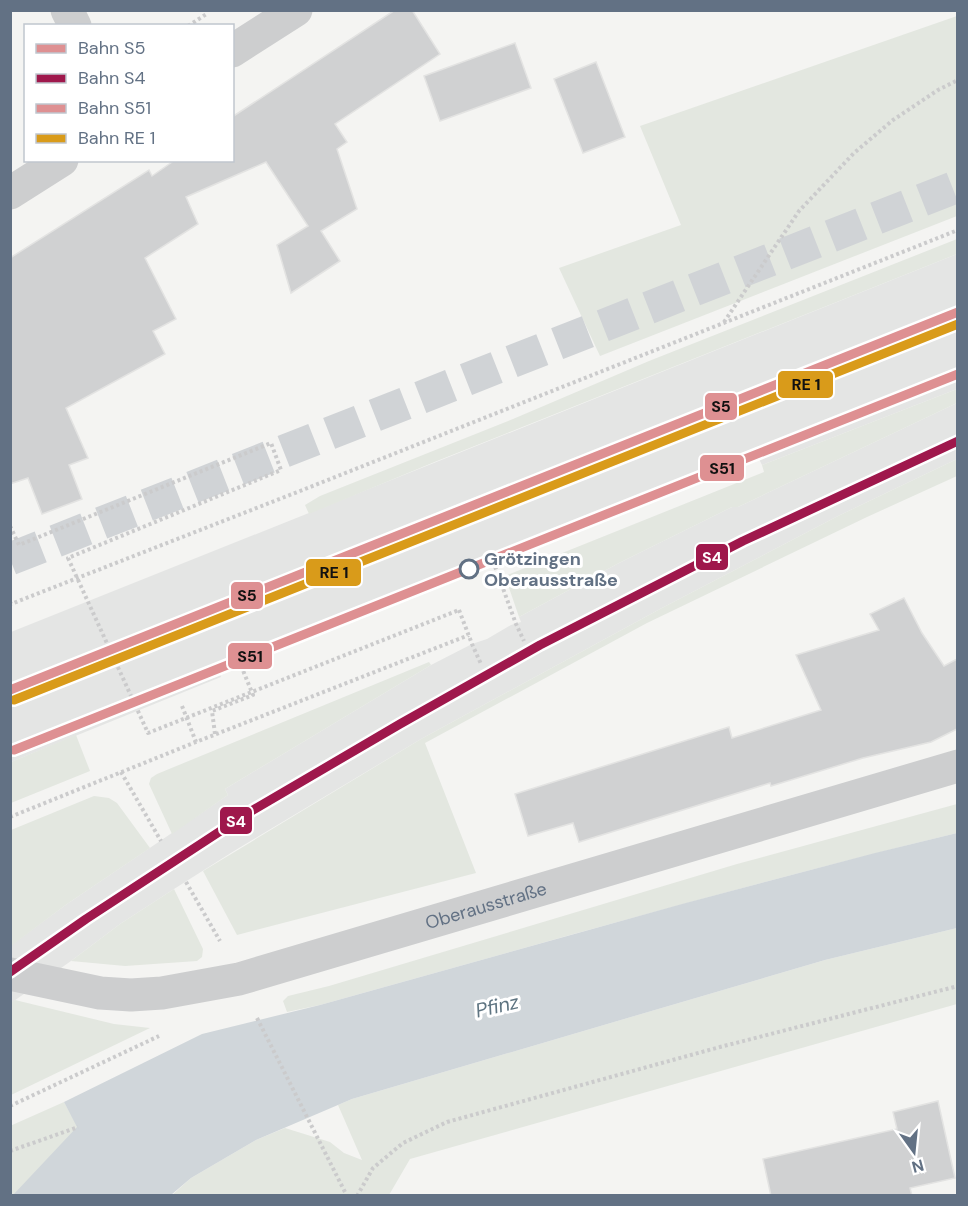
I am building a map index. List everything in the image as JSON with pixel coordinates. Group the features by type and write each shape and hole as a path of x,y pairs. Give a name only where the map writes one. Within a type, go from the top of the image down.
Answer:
{"street":[{"path":"67,10 74,24"},
{"path":"234,50 296,10"},
{"path":"10,193 59,162"},
{"name":"Oberausstraße","path":"10,974 100,993 131,995 162,993 239,979 957,766"}],"path":[{"path":"191,24 212,10"},
{"path":"724,323 799,211 854,153 893,120 957,80"},
{"path":"10,602 11,604 189,535 957,230"},
{"path":"10,526 19,545 271,443 281,470 68,558 148,734 459,609 481,664"},
{"path":"494,561 524,641"},
{"path":"10,817 469,635"},
{"path":"215,734 212,711 253,694 240,663"},
{"path":"182,706 195,742"},
{"path":"121,772 161,840"},
{"path":"186,882 221,944"},
{"path":"357,1196 373,1168 403,1143 447,1122 720,1047 957,986"},
{"path":"256,1016 347,1196"},
{"path":"10,1106 162,1035"},
{"path":"10,1151 78,1127"}],"shaded area":[{"path":"957,16 957,216 600,356 559,268 681,225 640,126"},
{"path":"957,239 957,254 309,514 305,505 320,496 513,419 649,361"},
{"path":"957,254 957,389 762,465 757,455 219,671 221,677 11,762 11,632"},
{"path":"957,389 957,403 738,507 732,507 619,563 519,617 505,576 764,472 762,465"},
{"path":"957,403 957,459 838,516 660,609 421,739 174,889 120,924 11,1003 10,946 67,904 228,795 225,789 431,665 521,622 519,617 619,563 732,507 738,507"},
{"path":"957,459 957,476 647,623 425,743 476,873 237,935 203,871 421,739 660,609 838,516"},
{"path":"429,662 431,665 225,789 228,795 172,834 149,784 151,778"},
{"path":"76,735 90,771 11,803 11,762"},
{"path":"94,796 109,798 117,803 150,848 67,904 11,946 11,830"},
{"path":"957,804 957,833 718,895 320,1005 287,1012 283,1001 288,996 329,986 737,864"},
{"path":"174,889 203,949 202,957 197,961 125,966 71,961 120,924"},
{"path":"957,928 957,1004 410,1159 389,1195 171,1196 191,1178 256,1140 285,1128 330,1142 344,1153 362,1160 338,1105 352,1099 825,960"},
{"path":"15,1000 114,1024 150,1028 11,1095 10,1003"},
{"path":"64,1102 78,1127 13,1196 10,1195 10,1126"}],"water":[{"name":"Pfinz","path":"957,833 957,928 825,960 352,1099 256,1140 191,1178 171,1195 13,1195 77,1127 64,1102 202,1034 320,1005 682,904"}],"building":[{"path":"395,10 412,10 440,54 335,124 347,142 337,149 357,209 321,231 340,261 291,293 277,245 308,226 266,162 186,197 198,224 145,258 176,319 153,331 165,354 66,408 88,458 69,465 82,499 42,514 28,478 10,484 10,258 149,170 152,176 172,162 234,162 234,116"},
{"path":"515,43 531,88 440,121 424,76"},
{"path":"596,62 625,137 583,153 554,79"},
{"path":"904,598 922,633 944,666 957,659 957,729 931,742 863,758 771,786 770,783 579,842 573,823 528,836 515,794 729,727 732,738 821,710 796,655 879,630 870,614"},
{"path":"938,1101 955,1178 910,1188 912,1196 771,1196 763,1159 897,1129 893,1112"}],"tunnel":[{"path":"10,559 958,186"}],"rail line":[{"name":"S5","path":"10,690 958,312"},
{"name":"S51","path":"14,750 958,374"},
{"name":"S4","path":"10,972 86,919 248,813 540,645 743,541 958,441"}],"transit line":[{"path":"14,700 958,324"}],"place":[{"name":"Grötzingen Oberausstraße","path":"469,569"}]}
